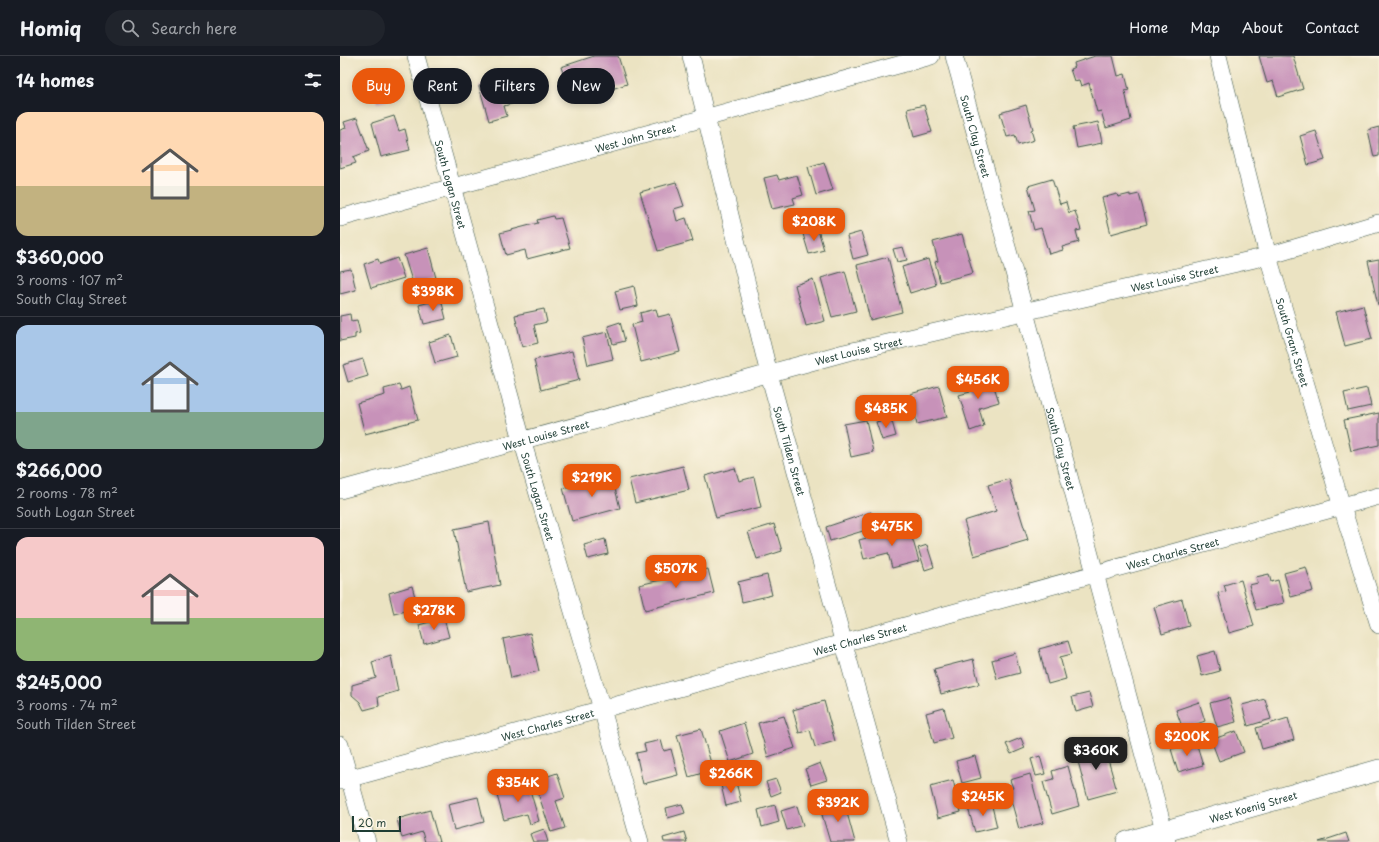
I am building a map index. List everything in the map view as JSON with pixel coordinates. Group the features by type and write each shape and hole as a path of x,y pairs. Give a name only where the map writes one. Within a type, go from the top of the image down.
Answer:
{"street":[{"name":"South Logan Street","path":"416,56 522,440 640,842"},
{"name":"South Tilden Street","path":"690,56 769,374 899,842"},
{"name":"West John Street","path":"340,218 931,56"},
{"name":"South Clay Street","path":"954,56 1025,312 1166,837"},
{"name":"South Grant Street","path":"1218,56 1268,256 1342,507 1379,625"},
{"name":"West Louise Street","path":"340,490 844,354 1268,256 1379,223"},
{"name":"West Charles Street","path":"345,780 1379,496"},
{"path":"340,745 345,780 367,842"},
{"name":"West Koenig Street","path":"1127,842 1166,837 1379,770"}],"building":[{"path":"594,56 618,56 627,84 615,88 615,68 561,67"},
{"path":"1095,56 1113,56 1118,76 1125,74 1129,90 1125,91 1131,120 1106,128 1101,111 1097,112 1089,83 1081,86 1079,80 1074,81 1070,69 1075,67 1074,63"},
{"path":"1259,56 1293,56 1303,89 1278,97 1273,81 1267,83"},
{"path":"484,104 511,104 504,106 507,116 489,121"},
{"path":"924,105 932,132 914,137 907,109"},
{"path":"1026,105 1033,129 1031,130 1034,140 1018,145 1015,135 1007,137 1000,113"},
{"path":"394,116 399,131 405,129 410,150 381,157 372,123"},
{"path":"357,118 369,151 353,157 356,163 340,168 340,130 346,128 344,122"},
{"path":"1098,122 1102,143 1077,148 1073,127"},
{"path":"1379,127 1379,156 1374,157 1368,130"},
{"path":"1316,131 1325,160 1308,165 1300,136"},
{"path":"824,162 833,190 816,195 808,167"},
{"path":"777,175 779,180 797,175 803,195 793,198 795,204 772,209 764,178"},
{"path":"1052,179 1060,204 1066,202 1069,213 1075,211 1081,230 1076,231 1079,242 1062,247 1063,250 1049,254 1041,228 1034,230 1029,211 1035,210 1028,186"},
{"path":"676,182 684,206 674,209 677,221 686,218 693,241 658,251 640,192"},
{"path":"1117,194 1118,197 1130,194 1130,196 1139,194 1147,224 1111,234 1102,198"},
{"path":"553,216 554,219 561,218 570,248 527,259 525,250 506,255 500,233 538,223 537,220"},
{"path":"818,230 824,250 809,254 803,234"},
{"path":"861,232 868,255 853,259 847,236"},
{"path":"962,234 973,273 940,282 935,262 938,261 933,242"},
{"path":"903,247 907,260 897,262 893,249"},
{"path":"428,248 436,278 413,284 404,255"},
{"path":"888,257 902,312 870,320 857,265"},
{"path":"397,258 404,278 371,288 364,264 378,259 380,264"},
{"path":"928,259 936,285 910,293 902,267"},
{"path":"1379,259 1379,305 1378,305 1368,261"},
{"path":"351,269 356,290 340,294 340,271"},
{"path":"845,271 856,311 832,317 821,278"},
{"path":"813,279 825,321 806,326 795,285"},
{"path":"634,286 638,306 620,310 615,291"},
{"path":"441,299 446,319 424,324 419,305"},
{"path":"1363,305 1372,339 1345,346 1336,312"},
{"path":"544,309 547,322 534,325 538,343 522,347 515,315"},
{"path":"656,309 658,317 670,314 680,352 641,362 632,325 642,322 640,313"},
{"path":"350,314 351,321 357,320 360,333 355,334 355,338 340,341 340,316"},
{"path":"620,322 625,341 613,344 608,326"},
{"path":"607,332 613,359 588,365 582,338"},
{"path":"451,335 457,357 435,363 429,342"},
{"path":"572,351 579,380 541,390 534,360"},
{"path":"363,359 368,376 348,382 343,365"},
{"path":"990,374 999,402 979,408 984,426 970,431 959,395 970,392 967,382"},
{"path":"399,385 401,390 409,387 418,420 365,434 357,403 385,395 384,389"},
{"path":"939,386 947,417 917,424 910,394"},
{"path":"1367,388 1371,406 1348,411 1344,393"},
{"path":"1379,413 1379,445 1351,451 1344,420"},
{"path":"891,418 896,436 882,440 876,422"},
{"path":"866,420 873,452 851,457 844,424"},
{"path":"683,466 689,490 635,503 629,479"},
{"path":"735,468 739,481 754,477 761,507 716,518 705,476"},
{"path":"611,473 620,508 572,521 563,488 588,481 590,490 598,487 595,477"},
{"path":"1009,479 1028,540 974,556 964,521 996,511 988,485"},
{"path":"871,512 876,527 830,541 826,527"},
{"path":"489,522 500,585 466,592 454,529"},
{"path":"774,524 782,551 757,559 748,532"},
{"path":"909,527 919,561 892,568 888,553 864,559 859,540"},
{"path":"605,539 608,554 588,559 584,545"},
{"path":"927,545 934,567 925,570 918,548"},
{"path":"1306,567 1313,591 1291,597 1284,573"},
{"path":"708,569 714,593 645,610 639,585"},
{"path":"1269,574 1271,582 1278,580 1284,603 1256,610 1249,585 1258,583 1256,577"},
{"path":"767,575 772,595 742,602 738,582"},
{"path":"1241,580 1254,626 1229,633 1218,593 1226,591 1224,585"},
{"path":"412,586 418,608 394,614 389,593"},
{"path":"1182,599 1189,626 1162,634 1154,607"},
{"path":"444,618 449,637 424,644 419,625"},
{"path":"530,633 539,671 511,678 503,639"},
{"path":"1068,641 1072,654 1060,657 1066,679 1048,684 1039,649"},
{"path":"1215,651 1220,671 1202,676 1197,656"},
{"path":"1015,653 1020,673 997,679 992,660"},
{"path":"391,656 398,691 378,697 379,706 364,710 360,702 352,695 352,685 376,678 372,662"},
{"path":"973,659 979,684 941,694 934,669"},
{"path":"1089,693 1093,707 1076,712 1072,697"},
{"path":"1229,698 1236,722 1217,727 1210,703"},
{"path":"1265,699 1271,719 1248,726 1242,705"},
{"path":"824,701 835,741 815,747 810,730 799,733 793,710"},
{"path":"1199,702 1205,721 1183,729 1176,710"},
{"path":"944,708 952,738 934,743 926,713"},
{"path":"784,716 795,748 768,757 758,723"},
{"path":"1288,718 1294,740 1262,749 1256,728"},
{"path":"744,723 753,754 730,762 720,731"},
{"path":"701,729 713,770 689,777 677,735"},
{"path":"1236,731 1244,752 1219,761 1211,740"},
{"path":"1021,738 1025,748 1011,754 1006,744"},
{"path":"661,740 664,751 671,749 678,775 643,784 636,753 646,751 644,744"},
{"path":"1103,742 1117,791 1088,799 1075,750"},
{"path":"1196,742 1203,765 1178,772 1171,749"},
{"path":"975,756 981,778 962,783 956,761"},
{"path":"1040,756 1045,774 1036,776 1031,759"},
{"path":"820,763 827,780 811,785 805,769"},
{"path":"1068,766 1079,806 1052,814 1043,782 1054,779 1052,771"},
{"path":"557,773 565,798 556,801 565,828 551,832 534,781"},
{"path":"1030,774 1043,823 1019,829 1008,789 1013,788 1010,780"},
{"path":"776,779 781,792 771,796 766,782"},
{"path":"953,780 961,812 938,818 930,786"},
{"path":"736,782 741,802 726,806 721,785"},
{"path":"528,783 539,821 530,824 527,814 504,820 496,792"},
{"path":"478,797 484,822 454,830 448,804"},
{"path":"844,802 855,842 830,842 820,808"},
{"path":"991,802 997,827 975,832 968,808"},
{"path":"682,804 685,813 668,818 666,808"},
{"path":"775,805 779,822 762,827 758,810"},
{"path":"797,806 803,825 787,830 781,811"},
{"path":"430,810 439,842 425,842 422,832 402,838 397,819"},
{"path":"544,829 548,842 533,842 530,834"},
{"path":"684,832 687,842 664,842 663,838"},
{"path":"1346,833 1349,842 1319,842"}]}
